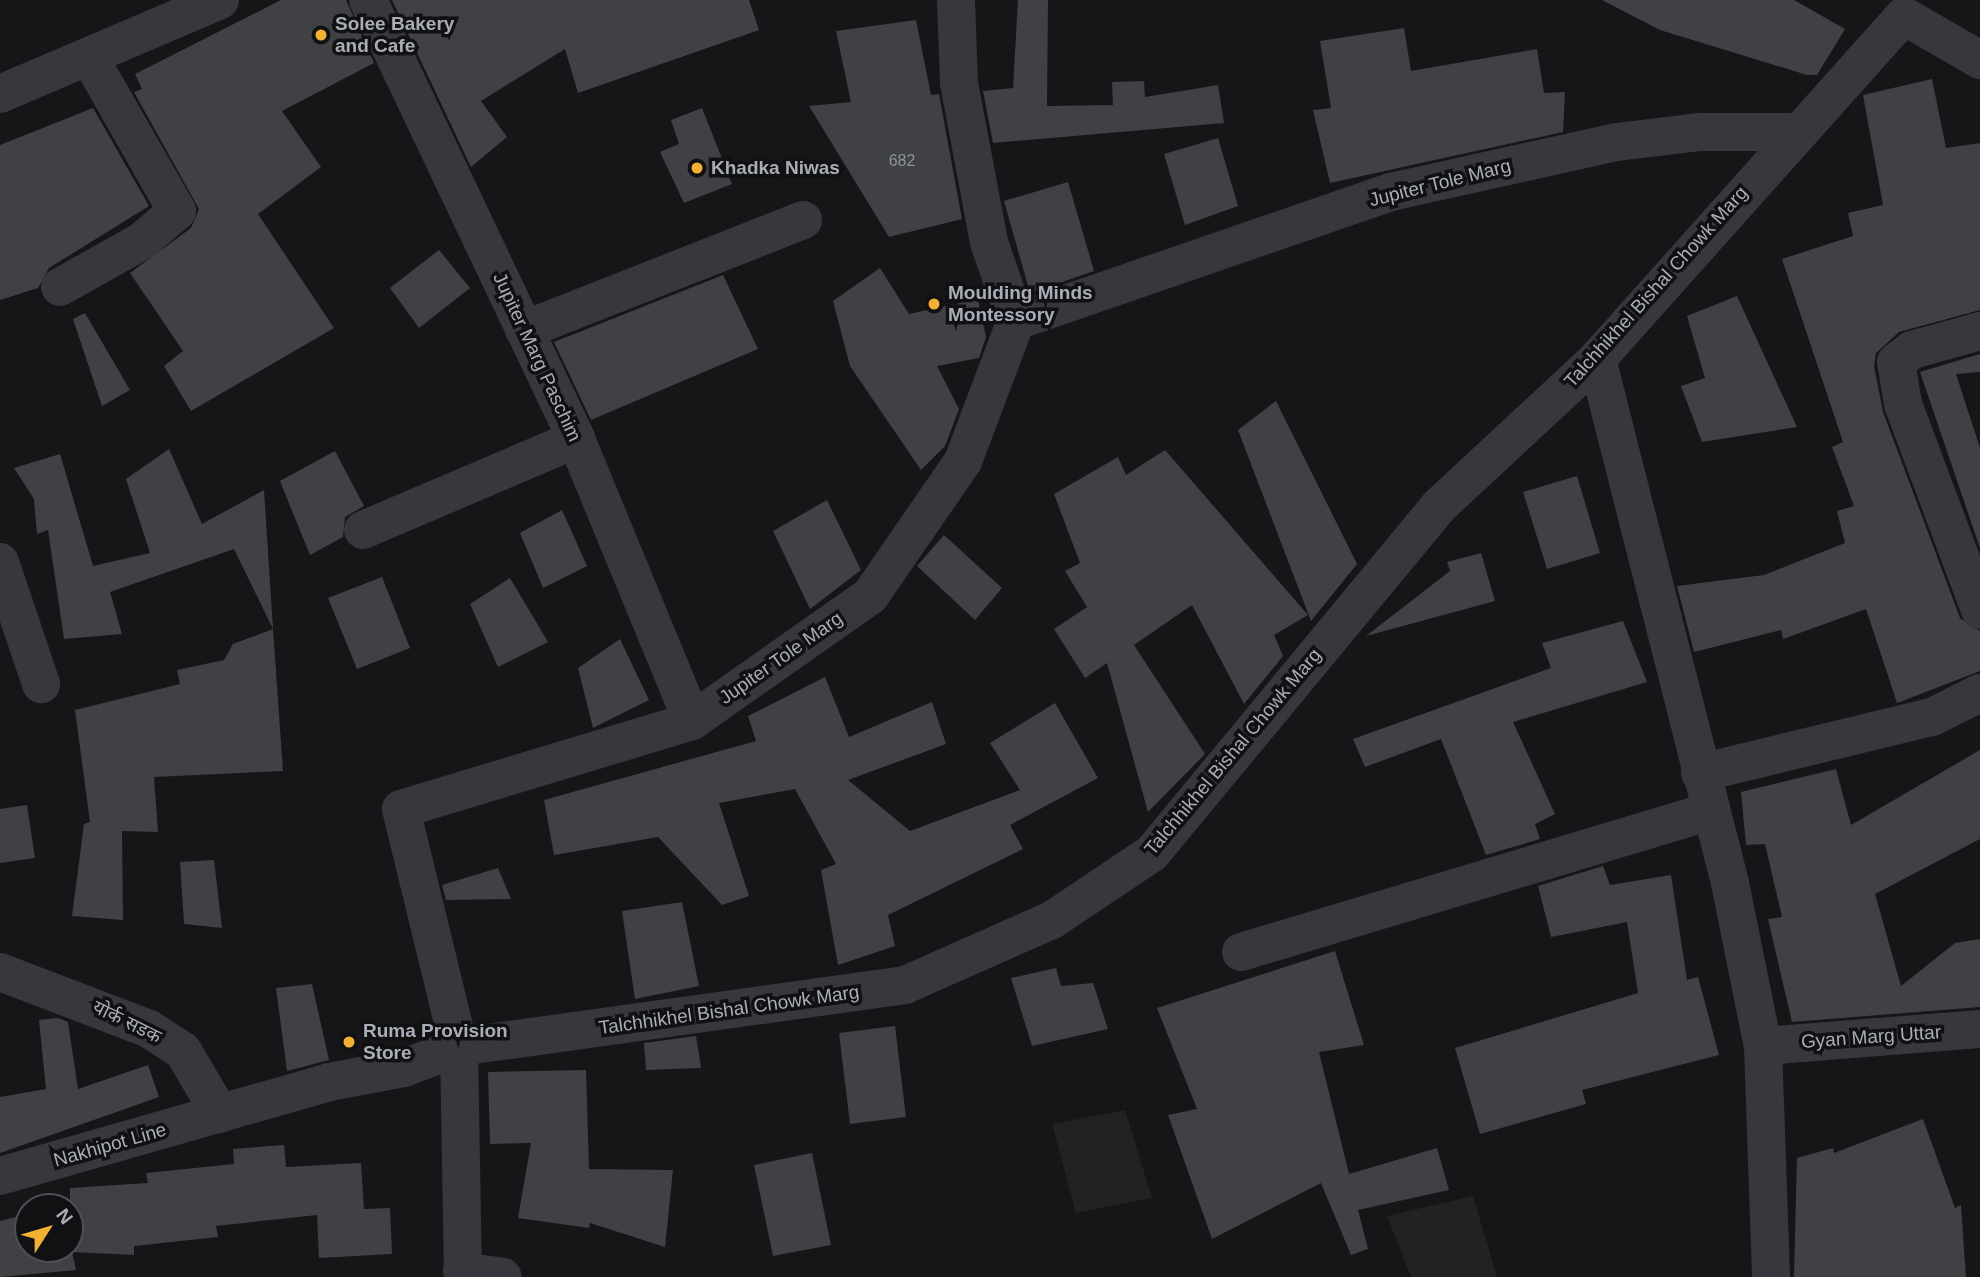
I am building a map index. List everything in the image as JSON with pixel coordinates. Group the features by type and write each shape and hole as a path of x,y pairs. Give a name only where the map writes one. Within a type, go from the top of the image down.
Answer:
{"street":[{"path":"0,94 91,60 220,0"},
{"name":"Jupiter Marg Paschim","path":"368,0 576,439 692,721"},
{"path":"956,0 959,83 989,242 1016,321"},
{"name":"Talchhikhel Bishal Chowk Marg","path":"220,1114 404,1068 459,1047 905,985 1052,920 1152,853 1438,507 1597,359 1796,132 1893,8 1980,60"},
{"path":"60,287 142,241 177,211 91,60"},
{"name":"Jupiter Tole Marg","path":"459,1047 398,816 406,804 692,721 870,596 963,461 1016,321 1391,192 1617,142 1700,132 1796,132"},
{"path":"524,330 803,220"},
{"path":"1980,331 1912,350 1896,362 1903,404 1980,610"},
{"path":"1597,359 1700,774 1707,812 1730,883 1763,1046 1771,1277"},
{"path":"363,530 576,439"},
{"path":"0,562 41,684"},
{"path":"1700,774 1931,717 1980,693"},
{"path":"1241,952 1707,812"},
{"name":"योर्क सडक","path":"0,972 149,1029 183,1051 220,1114"},
{"name":"Gyan Marg Uttar","path":"1763,1046 1980,1029"},
{"path":"459,1047 462,1274 503,1277"},
{"name":"Nakhipot Line","path":"0,1176 220,1114"}],"shaded area":[{"path":"1125,1110 1152,1198 1076,1213 1052,1124"},
{"path":"1473,1196 1497,1277 1411,1277 1387,1216"}],"building":[{"path":"281,0 346,0 374,63 282,111 321,167 258,214 334,328 191,411 164,366 183,351 130,273 191,228 199,209 134,92 142,89 135,74"},
{"path":"392,0 749,0 759,30 578,93 565,49 481,101 507,137 471,167"},
{"path":"1018,0 1048,0 1047,106 1113,105 1112,82 1144,81 1145,97 1218,85 1224,123 993,143 983,91 1013,88"},
{"path":"1602,0 1794,0 1845,29 1817,75 1807,75 1660,30"},
{"path":"916,20 931,95 939,94 962,219 889,237 809,106 851,102 836,31"},
{"path":"1404,28 1411,71 1537,49 1544,93 1565,92 1563,132 1330,183 1313,110 1331,108 1320,41"},
{"path":"1932,79 1946,148 1980,143 1980,310 1899,332 1876,353 1874,366 1883,412 1960,618 1980,631 1980,671 1897,703 1866,609 1783,639 1781,630 1694,652 1677,586 1764,575 1845,543 1837,511 1854,506 1832,447 1843,442 1782,259 1853,236 1848,213 1883,205 1863,95"},
{"path":"93,108 149,206 49,268 38,288 0,300 0,145"},
{"name":"Khadka Niwas","path":"702,108 732,184 684,203 660,152 679,144 671,120"},
{"path":"1218,138 1238,206 1185,225 1164,154"},
{"path":"1068,182 1094,271 1030,293 1004,201"},
{"path":"439,250 470,288 419,328 390,288"},
{"path":"880,268 909,314 978,299 986,337 979,358 937,366 959,409 945,446 921,470 850,366 833,301"},
{"path":"723,275 758,349 591,420 554,342"},
{"path":"1737,296 1797,427 1702,442 1681,386 1705,378 1687,316"},
{"path":"85,313 130,390 102,406 73,319"},
{"path":"1980,354 1980,372 1956,374 1980,448 1980,548 1920,372"},
{"path":"1276,401 1357,564 1311,621 1238,430"},
{"path":"169,449 202,524 264,490 273,629 234,549 110,592 122,634 64,639 48,530 37,534 34,499 14,468 60,454 93,566 150,553 126,479"},
{"path":"1165,450 1308,615 1274,635 1283,656 1244,704 1192,605 1134,645 1205,754 1148,812 1107,663 1085,678 1054,629 1087,607 1065,571 1080,563 1054,494 1118,457 1126,475"},
{"path":"335,451 364,506 345,517 343,537 310,555 280,481"},
{"path":"1577,476 1600,553 1547,569 1523,492"},
{"path":"827,500 861,570 810,609 773,531"},
{"path":"562,510 587,566 543,588 520,533"},
{"path":"944,535 1002,588 975,620 917,566"},
{"path":"1481,553 1495,601 1366,636 1450,571 1447,562"},
{"path":"382,577 410,648 357,669 328,598"},
{"path":"510,578 548,642 498,667 470,604"},
{"path":"1623,621 1647,682 1513,722 1555,814 1535,824 1540,839 1486,855 1441,739 1365,767 1353,739 1551,668 1542,643"},
{"path":"273,629 283,771 154,777 158,832 122,831 123,920 72,916 84,824 90,822 75,710 180,684 177,670 224,660 233,644"},
{"path":"620,639 649,700 593,728 578,668"},
{"path":"825,677 849,737 932,702 946,744 848,780 910,831 1020,790 990,743 1055,703 1098,778 1010,825 1023,849 888,915 895,946 838,965 821,870 836,864 795,789 719,803 749,896 722,905 658,837 554,855 544,800 756,741 748,716"},
{"path":"1980,750 1980,839 1875,894 1901,986 1955,943 1980,939 1980,1007 1792,1022 1768,919 1782,917 1765,844 1746,845 1741,792 1836,769 1851,825"},
{"path":"27,805 35,858 0,863 0,809"},
{"path":"214,860 222,928 184,924 180,862"},
{"path":"1603,866 1610,885 1671,875 1687,980 1698,977 1719,1055 1582,1090 1586,1104 1480,1134 1455,1048 1638,993 1627,922 1551,937 1538,886"},
{"path":"498,868 511,899 446,900 442,885"},
{"path":"682,902 699,986 635,999 622,911"},
{"path":"1335,951 1364,1045 1319,1052 1349,1174 1437,1148 1449,1190 1358,1210 1368,1249 1351,1255 1321,1183 1212,1239 1168,1115 1197,1109 1157,1008"},
{"path":"1056,968 1061,986 1093,983 1108,1029 1032,1046 1011,978"},
{"path":"312,984 329,1060 287,1071 276,988"},
{"path":"58,1018 68,1022 78,1089 148,1065 159,1097 0,1153 0,1097 46,1089 39,1020"},
{"path":"895,1026 906,1117 850,1124 839,1033"},
{"path":"696,1036 701,1068 646,1070 644,1043"},
{"path":"586,1070 589,1169 673,1170 665,1247 590,1223 589,1228 518,1218 531,1143 490,1144 488,1072"},
{"path":"1923,1119 1955,1208 1961,1205 1966,1277 1794,1277 1797,1158 1833,1148 1834,1153"},
{"path":"284,1145 286,1167 361,1163 364,1209 390,1208 392,1254 319,1258 317,1215 216,1226 218,1237 134,1246 134,1255 84,1253 84,1193 70,1193 70,1188 148,1183 146,1173 234,1164 233,1149"},
{"path":"812,1153 831,1245 773,1256 754,1165"},
{"path":"14,1218 14,1263 74,1263 76,1270 0,1277 0,1221"}],"place":[{"name":"Solee Bakery and Cafe","path":"321,35"},
{"name":"Khadka Niwas","path":"697,168"},
{"name":"Moulding Minds Montessory","path":"934,304"},
{"name":"Ruma Provision Store","path":"349,1042"}]}
